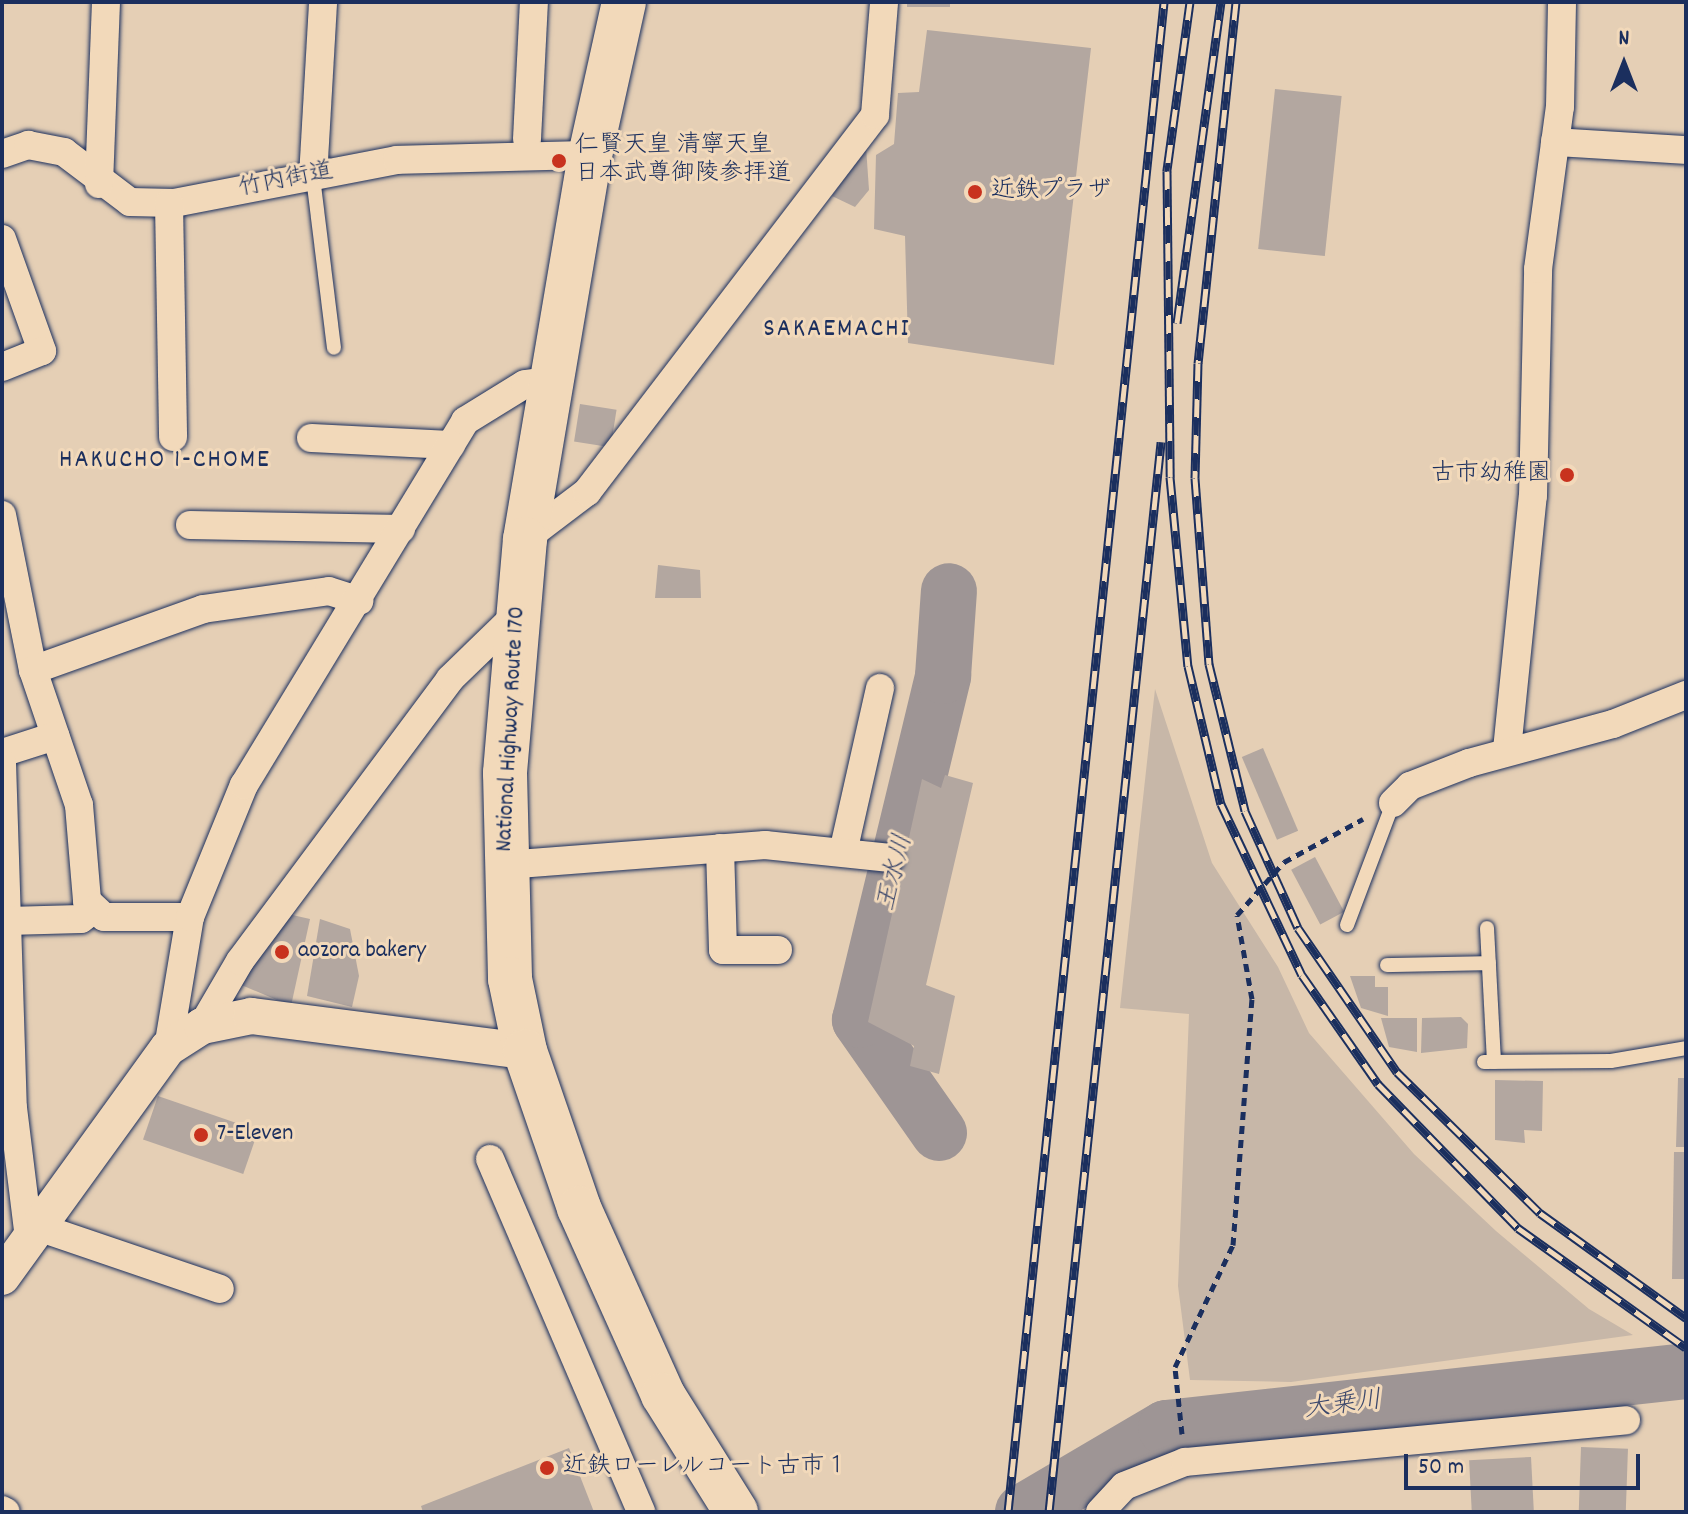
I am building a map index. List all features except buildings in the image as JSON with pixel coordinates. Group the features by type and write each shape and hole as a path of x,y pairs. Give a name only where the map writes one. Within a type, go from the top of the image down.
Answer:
{"highway":[{"name":"National Highway Route 170","path":"624,2 590,155 525,539 518,613 505,865 510,979 525,1051 579,1208 639,1345 727,1498"}],"street":[{"path":"99,184 106,2"},
{"path":"313,177 323,2"},
{"path":"527,146 534,2"},
{"path":"525,539 587,492 875,115 884,2"},
{"path":"1507,750 1533,496 1538,269 1555,142 1562,2"},
{"path":"1555,142 1686,150"},
{"name":"竹内街道","path":"2,154 28,145 64,152 99,184 130,202 169,203 397,160 527,146 590,155"},
{"path":"169,203 173,437"},
{"path":"2,239 42,351 2,367"},
{"path":"168,1048 190,917 244,785 359,601 465,421 525,384 552,380"},
{"path":"311,438 451,445"},
{"path":"2,515 33,670 79,805 87,901 104,917 190,917"},
{"path":"190,525 401,529"},
{"path":"33,670 203,609 329,591 359,601"},
{"path":"202,1026 240,961 450,679 518,613"},
{"path":"844,848 880,688"},
{"path":"1393,803 1410,786 1507,750 1613,724 1686,695"},
{"path":"2,753 55,736"},
{"path":"2,763 8,1101 33,1233"},
{"path":"505,865 720,848 844,848 890,858"},
{"path":"720,848 723,950 778,950"},
{"path":"7,921 81,919 95,909"},
{"path":"2,1277 168,1048 202,1026 251,1016 525,1051"},
{"path":"490,1159 641,1512"},
{"path":"33,1233 220,1289"},
{"path":"1100,1512 1124,1486 1185,1462 1626,1420"}],"lane":[{"path":"313,177 334,348"},
{"path":"1347,925 1393,803"},
{"path":"1487,928 1489,1062 1611,1061 1686,1048"},
{"path":"1387,965 1489,963"}],"path":[{"path":"1185,1462 1175,1367 1233,1245 1252,999 1237,915 1284,862 1393,803"}],"shaded area":[{"path":"1155,689 1212,863 1278,967 1309,1033 1414,1154 1496,1231 1589,1309 1633,1335 1291,1382 1190,1380 1178,1286 1189,1014 1120,1008"}],"waterway":[{"name":"王水川","path":"939,1133 860,1020 943,676 949,591"},
{"name":"大乗川","path":"1023,1512 1166,1428 1686,1371"}],"railway":[{"path":"1008,1512 1164,2"},
{"path":"1190,2 1167,171 1170,477 1188,666 1221,804 1302,975 1378,1084 1518,1228 1686,1348"},
{"path":"1177,323 1221,2"},
{"path":"1236,2 1198,363 1195,478 1209,664 1245,811 1298,928 1397,1072 1540,1213 1686,1318"},
{"path":"1049,1512 1161,442"}],"place":[{"name":"仁賢天皇 清寧天皇 日本武尊御陵参拝道","path":"559,161"},
{"name":"近鉄プラザ","path":"975,192"},
{"name":"古市幼稚園","path":"1567,475"},
{"name":"aozora bakery","path":"282,952"},
{"name":"7-Eleven","path":"201,1135"},
{"name":"近鉄ローレルコート古市１","path":"547,1468"}],"district":[{"name":"SAKAEMACHI","path":"837,330"},
{"name":"HAKUCHO 1-CHOME","path":"165,461"}]}
